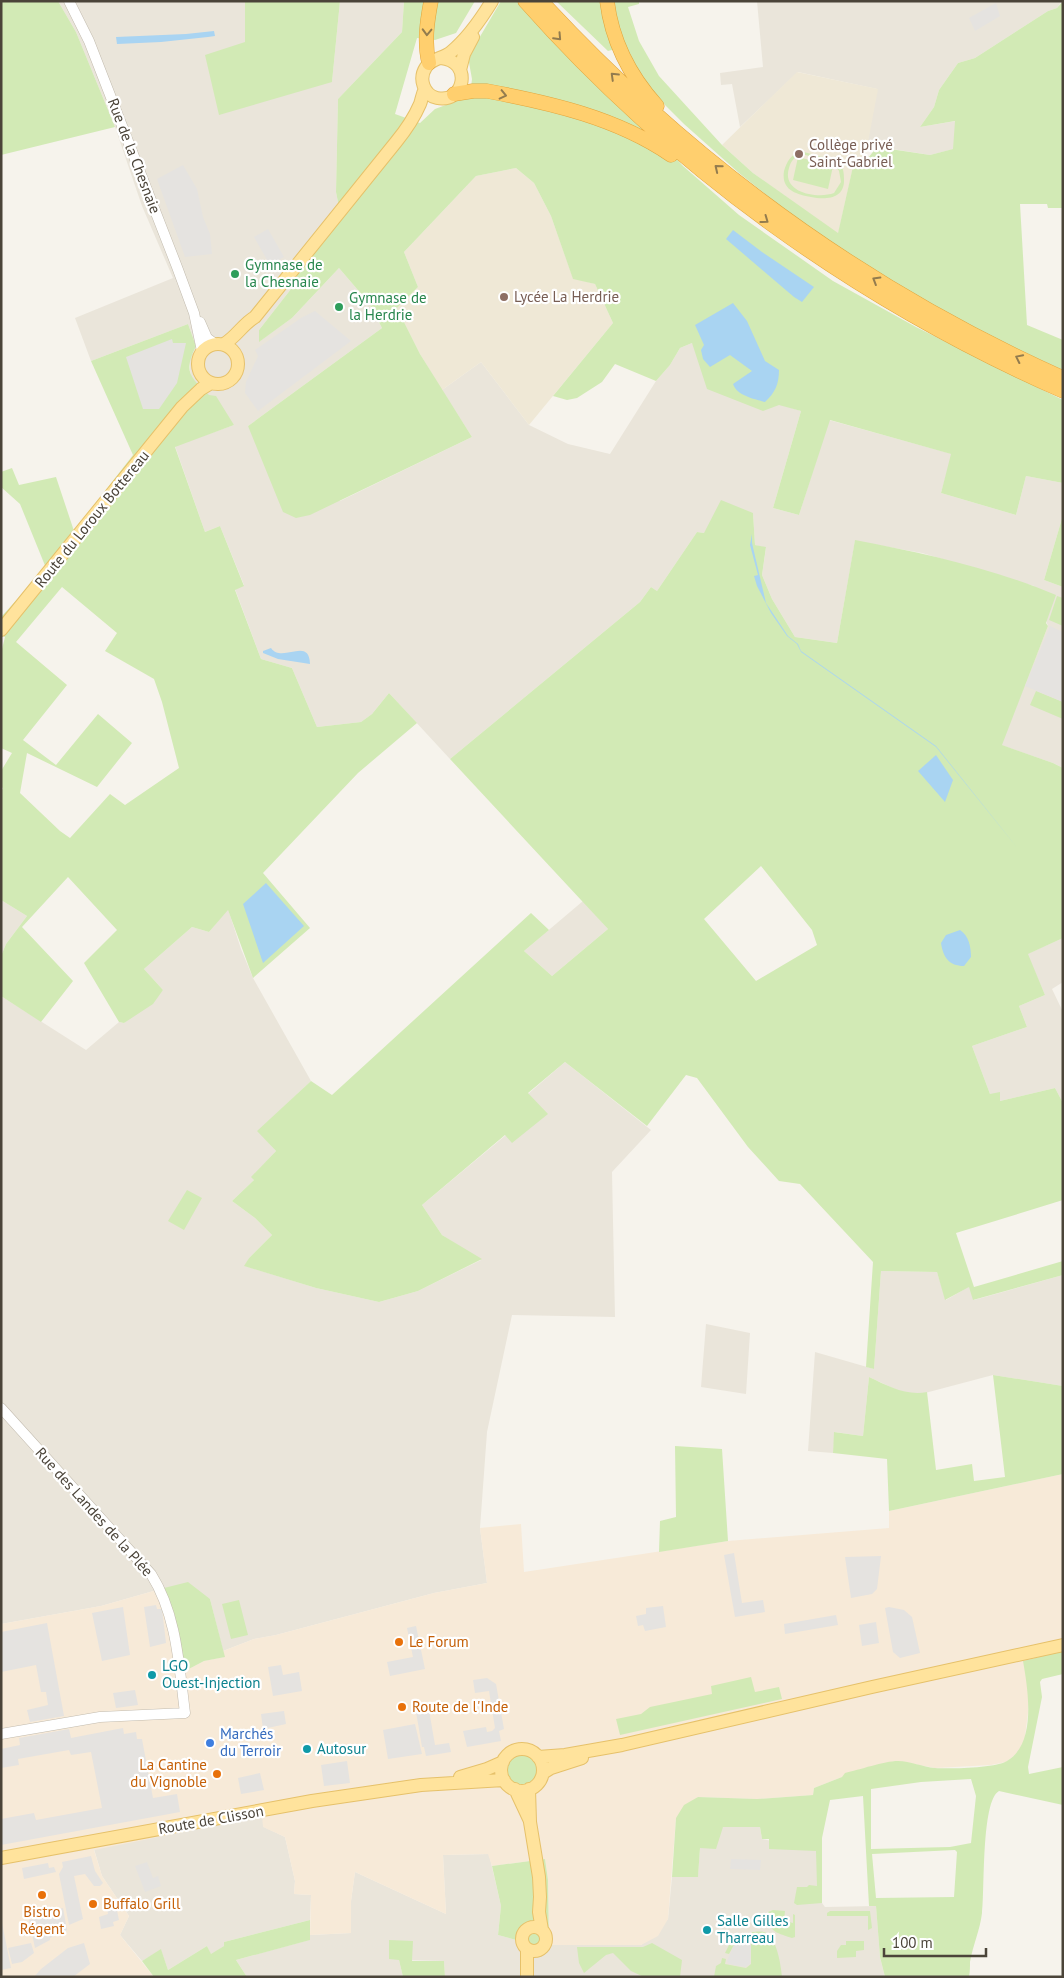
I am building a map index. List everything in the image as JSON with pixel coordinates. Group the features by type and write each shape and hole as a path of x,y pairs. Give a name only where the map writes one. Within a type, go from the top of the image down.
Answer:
{"highway":[{"path":"431,1 427,22 426,52 435,61"},
{"path":"525,1 604,84 652,128 726,190 797,243 895,306 974,350 1063,391"},
{"path":"541,1 614,76 688,144 785,219 866,274 954,325 1063,378"},
{"path":"607,1 615,41 627,66 647,95 685,133 688,144"},
{"path":"454,94 474,91 496,93 580,112 603,120 652,142 714,188 726,190"}],"main road":[{"path":"489,6 464,54 460,70 462,83 454,94 445,98 429,93 425,89 422,78 423,72 435,61 461,44 489,6"},
{"path":"435,61 452,61 460,70"},
{"path":"219,344 229,346 236,355 238,366 234,376 227,382 212,383 206,381 199,372 198,361 202,351 233,338 255,317 408,126 421,102 425,89"},
{"path":"408,126 413,125 440,98"},
{"path":"236,355 240,343 254,322 255,317"},
{"name":"Route du Loroux Bottereau","path":"182,407 195,384 199,372"},
{"name":"Route du Loroux Bottereau","path":"1,630 182,407 212,383"},
{"path":"538,1757 565,1755 622,1745 1063,1645"},
{"path":"515,1789 529,1789 536,1785 543,1773 551,1768 622,1745"},
{"path":"530,1822 515,1789 504,1780 502,1774 503,1762 506,1756 517,1750 530,1750 538,1757 543,1766 543,1773"},
{"name":"Route de Clisson","path":"421,1786 487,1769 503,1762"},
{"name":"Route de Clisson","path":"1,1858 312,1801 421,1786 504,1780"},
{"path":"529,1789 530,1822 539,1877 540,1898 536,1929 522,1938 523,1944 533,1950"},
{"path":"533,1950 544,1946 546,1940 536,1929"},
{"path":"528,1977 533,1950"}],"street":[{"name":"Rue de la Chesnaie","path":"69,1 89,41 194,313"},
{"path":"194,313 207,338 219,344"},
{"path":"194,313 202,351"},
{"name":"Rue des Landes de la Plée","path":"1,1408 151,1574 160,1589 172,1620 185,1713 100,1717 1,1734"}],"shaded area":[{"path":"58,1 245,1 245,42 332,82 340,1 404,1 402,32 338,99 336,192 341,217 291,289 259,330 260,341 292,318 339,268 369,303 382,328 248,426 340,501 472,437 442,390 481,362 529,425 568,444 610,454 656,381 670,365 680,348 692,343 779,404 801,411 773,508 799,515 829,420 952,454 941,493 1016,515 1026,476 1063,483 1063,515 1044,580 1063,587 1063,768 1001,745 1048,626 1034,586 922,553 855,541 837,643 795,637 772,599 762,575 766,548 755,545 753,513 704,533 697,532 657,591 651,587 640,602 450,759 389,693 372,714 361,722 317,727 292,668 261,659 235,589 244,585 220,526 205,532 175,446 234,425 191,377 189,361 196,346 188,324 91,361 75,318 173,278 142,206 115,127 76,32"},
{"path":"757,1 1062,1 1057,8 1048,11 975,58 958,63 939,90 934,107 920,127 956,121 954,149 930,155 867,145 877,89 798,72 740,127 732,84 721,85 720,73 763,67"},
{"path":"996,3 1000,16 975,31 969,18"},
{"name":"Collège privé Saint-Gabriel","path":"797,72 878,89 864,163 854,163 838,234 753,173 722,145"},
{"path":"183,165 197,189 203,217 210,234 212,254 185,257 157,179"},
{"name":"Lycée La Herdrie","path":"516,168 534,183 551,216 573,278 595,284 613,323 529,425 481,362 442,390 420,354 397,308 418,287 404,252 476,176"},
{"path":"268,229 284,257 270,265 254,237"},
{"path":"315,311 351,341 258,411 245,393 246,382 258,356 255,350 301,318"},
{"path":"172,339 173,343 186,343 177,383 159,409 143,409 126,357"},
{"path":"1050,626 1063,632 1063,702 1025,686"},
{"path":"1,900 27,916 6,944 1,956"},
{"path":"583,901 608,929 552,976 524,951"},
{"path":"228,909 253,978 311,1081 258,1131 276,1151 252,1177 254,1180 232,1201 255,1218 272,1235 249,1258 245,1266 316,1288 379,1302 418,1291 481,1260 442,1235 422,1205 506,1135 512,1142 547,1114 528,1094 565,1062 651,1130 612,1172 615,1317 512,1315 487,1432 480,1528 487,1583 434,1593 276,1635 254,1639 223,1651 210,1599 164,1588 101,1606 1,1624 1,996 86,1050 119,1022 124,1023 163,990 144,969 192,927 209,932"},
{"path":"1063,938 1063,982 1052,989 1063,1012 1063,1103 1055,1088 1000,1101 990,1094 972,1046 1027,1027 1019,1006 1045,995 1027,954"},
{"path":"881,1271 937,1272 946,1300 970,1286 974,1300 1063,1275 1063,1386 993,1375 925,1393 911,1394 897,1390 869,1377 863,1436 835,1432 833,1453 808,1451 815,1352 874,1369"},
{"path":"706,1324 750,1333 746,1394 701,1387"},
{"path":"1063,1474 1063,1651 1024,1661 1029,1693 1028,1713 1024,1744 1015,1755 1006,1762 991,1765 935,1768 897,1761 842,1777 814,1788 813,1795 757,1799 698,1797 676,1818 668,1919 658,1936 641,1945 549,1945 548,1880 545,1859 492,1866 488,1854 443,1855 446,1914 355,1872 351,1901 351,1933 310,1935 311,1895 294,1894 295,1881 285,1837 263,1827 262,1816 94,1850 102,1876 129,1916 120,1935 154,1977 1,1977 1,1624 101,1606 164,1588 174,1613 185,1671 204,1661 224,1657 223,1651 254,1639 276,1635 434,1593 487,1583 480,1528 521,1524 524,1572 728,1541 889,1528 889,1511"},
{"path":"734,1553 742,1603 763,1600 765,1612 735,1617 724,1555"},
{"path":"881,1556 877,1589 872,1594 851,1598 845,1557"},
{"path":"156,1605 157,1609 162,1609 166,1643 150,1647 144,1607"},
{"path":"663,1606 666,1627 645,1631 643,1625 638,1626 636,1616 646,1614 646,1608"},
{"path":"123,1607 130,1655 102,1661 92,1613"},
{"path":"885,1608 904,1610 912,1617 920,1653 900,1658 893,1652"},
{"path":"836,1615 838,1625 785,1634 784,1624"},
{"path":"876,1622 879,1643 862,1646 859,1625"},
{"path":"47,1623 64,1716 30,1722 27,1710 48,1705 46,1692 41,1692 36,1665 1,1672 1,1632"},
{"path":"416,1626 425,1669 390,1676 387,1662 413,1657 407,1628"},
{"path":"281,1665 283,1675 299,1672 302,1691 273,1696 268,1667"},
{"path":"487,1678 496,1684 504,1729 499,1731 501,1741 467,1747 463,1731 486,1727 487,1732 495,1728 489,1691 475,1693 473,1680"},
{"path":"135,1690 138,1705 116,1708 113,1693"},
{"path":"429,1710 435,1745 449,1743 451,1752 426,1756 424,1747 422,1747 416,1712"},
{"path":"284,1711 286,1724 263,1729 261,1714"},
{"path":"415,1724 422,1754 388,1759 383,1730"},
{"path":"123,1728 124,1734 136,1732 137,1739 142,1739 153,1798 177,1794 180,1812 1,1845 1,1819 34,1813 36,1820 102,1808 91,1752 71,1755 69,1750 18,1759 19,1765 1,1768 1,1749 20,1745 19,1738 69,1729 71,1738"},
{"path":"347,1761 350,1783 324,1786 321,1765"},
{"path":"260,1773 264,1790 241,1794 238,1778"},
{"path":"263,1816 264,1827 285,1837 295,1881 294,1894 311,1895 310,1920 224,1942 224,1946 211,1955 207,1946 168,1970 161,1950 142,1961 120,1935 129,1916 102,1876 94,1849"},
{"path":"723,1827 760,1827 762,1839 822,1851 822,1903 825,1907 876,1906 880,1957 885,1977 445,1977 444,1961 399,1960 403,1977 247,1977 236,1960 309,1940 310,1935 351,1933 351,1901 355,1872 446,1914 443,1855 489,1854 501,1906 498,1935 516,1940 526,1954 544,1955 549,1945 641,1945 668,1919 672,1877 698,1876 700,1848"},
{"path":"91,1856 95,1871 103,1883 100,1886 94,1886 85,1874 74,1876 83,1919 69,1925 59,1874 63,1867 62,1862"},
{"path":"731,1859 761,1860 760,1870 730,1869"},
{"path":"147,1862 153,1878 158,1876 161,1886 145,1892 135,1866"},
{"path":"48,1863 49,1868 54,1867 56,1872 24,1879 22,1868"},
{"path":"115,1901 119,1920 113,1922 114,1926 101,1929 99,1917 108,1914 106,1903"},
{"path":"63,1908 67,1930 35,1948 29,1920 40,1918 39,1913"},
{"path":"1,1918 11,1968 1,1970"},
{"path":"743,1939 751,1943 750,1964 745,1967 729,1964 727,1961 735,1943"},
{"path":"31,1943 34,1953 22,1962 12,1964 8,1948"},
{"path":"84,1943 90,1964 73,1977 34,1977 41,1969 68,1948"}],"green space":[{"path":"1,1 58,1 76,32 115,127 1,155"},
{"path":"245,1 340,1 332,82 219,115 205,55 245,42"},
{"path":"404,1 475,1 456,33 435,40 417,38 395,114 420,123 435,109 470,96 472,79 468,57 501,1 517,1 590,79 659,140 683,166 739,215 833,281 916,327 1063,400 1063,483 1026,476 1016,515 941,493 951,454 830,420 799,515 773,508 801,411 779,405 763,411 707,389 692,343 680,348 670,365 656,381 615,364 602,382 577,398 567,400 553,396 613,323 595,284 573,279 551,216 534,183 516,168 476,176 404,252 418,287 397,308 420,354 472,437 310,515 296,518 283,512 248,426 382,328 369,303 339,268 292,318 259,342 259,330 291,289 288,279 341,217 336,192 338,99 402,32"},
{"path":"556,1 639,1 639,4 628,7 639,41 659,76 722,145 753,173 838,233 854,162 864,163 877,147 930,155 953,149 955,121 920,127 934,107 939,90 958,63 975,58 1048,11 1057,8 1063,1 1063,208 1048,208 1047,204 1020,204 1027,325 1063,340 1063,370 992,338 901,287 805,226 739,173 684,124 643,83 623,47 608,51"},
{"path":"800,151 838,161 844,174 843,186 838,194 834,197 817,198 805,196 787,187 784,177 786,164 794,154","holes":["802,154 834,163 839,171 841,182 834,193 819,195 802,192 790,183 788,176 789,168 793,160 799,155"]},
{"path":"798,157 833,166 828,189 793,180"},
{"path":"188,324 196,346 190,362 190,374 209,395 216,396 234,425 175,447 205,532 220,526 244,586 235,590 261,659 292,668 317,727 361,722 372,714 389,693 417,723 358,773 263,873 310,928 253,978 228,910 209,932 192,927 144,969 163,990 153,1004 124,1023 119,1022 84,963 117,930 68,877 22,927 73,981 41,1022 1,996 1,956 6,944 27,916 1,900 1,792 3,788 1,787 1,771 12,753 1,748 1,653 5,637 1,635 1,617 46,568 20,504 1,487 1,472 12,468 19,485 56,477 74,531 133,455 91,361","holes":["62,587 117,633 105,651 154,679 179,768 125,805 110,794 70,838 20,793 27,753 97,787 132,743 98,714 56,765 23,740 67,685 16,642"]},
{"path":"721,500 753,513 755,545 766,547 762,575 772,599 795,637 837,643 855,540 957,562 1032,585 1056,595 1046,623 1048,626 1002,745 1063,768 1063,938 1028,954 1045,995 1019,1006 1027,1027 972,1046 990,1094 1000,1092 1000,1101 1055,1088 1063,1103 1063,1200 956,1233 974,1287 1063,1261 1063,1275 973,1300 969,1287 945,1300 937,1272 881,1271 874,1369 866,1367 873,1262 800,1184 779,1181 748,1147 697,1078 686,1075 647,1126 565,1062 528,1093 548,1114 512,1143 505,1135 422,1205 442,1235 482,1259 418,1291 379,1302 316,1288 244,1266 249,1258 272,1235 255,1218 232,1201 254,1180 251,1177 276,1151 257,1131 311,1081 332,1095 531,913 549,930 524,951 552,976 608,929 450,759 640,602 651,587 657,591 697,532 704,533","holes":["761,866 812,930 817,945 756,981 704,919"]},
{"path":"1063,515 1063,587 1044,580"},
{"path":"1057,596 1063,598 1063,626 1049,620"},
{"path":"1036,691 1063,702 1063,719 1030,705"},
{"path":"187,1190 202,1198 184,1230 168,1221"},
{"path":"993,1375 1063,1386 1063,1474 889,1511 887,1459 833,1453 834,1432 863,1436 869,1377 904,1391 912,1393 927,1392 936,1470 972,1464 974,1481 1005,1477"},
{"path":"675,1446 722,1449 728,1541 659,1552 660,1521 676,1517"},
{"path":"188,1582 210,1599 225,1657 204,1661 185,1671 174,1613 164,1588"},
{"path":"239,1600 248,1635 231,1639 222,1604"},
{"path":"1063,1651 1063,1674 1042,1679 1040,1682 1042,1697 1028,1767 1029,1774 1063,1767 1063,1805 999,1791 993,1798 989,1811 985,1847 982,1913 970,1962 969,1977 885,1977 880,1957 876,1906 869,1906 863,1796 830,1800 822,1838 822,1903 797,1905 794,1903 797,1887 817,1886 816,1851 769,1849 769,1839 762,1839 760,1827 723,1827 716,1849 700,1848 698,1877 672,1877 676,1818 684,1805 698,1797 757,1799 813,1795 814,1788 842,1777 845,1773 892,1761 935,1768 951,1768 983,1767 1007,1761 1017,1753 1027,1729 1028,1701 1023,1661","holes":["971,1779 976,1796 971,1843 950,1847 871,1849 871,1789 921,1782","955,1850 957,1852 954,1897 876,1898 872,1854"]},
{"path":"751,1677 755,1692 779,1687 782,1699 620,1735 616,1719 641,1714 650,1707 712,1694 711,1686"},
{"path":"523,1754 534,1759 539,1770 534,1781 523,1786 512,1781 507,1770 512,1759"},
{"path":"545,1859 548,1880 549,1945 544,1955 526,1954 516,1940 498,1935 501,1906 492,1866"},
{"path":"773,1910 785,1911 784,1921 793,1923 793,1914 795,1915 795,1937 792,1938 781,1934 771,1927 768,1912"},
{"path":"830,1911 870,1911 872,1928 868,1930 868,1916 827,1916 827,1913"},
{"path":"310,1920 310,1940 236,1960 247,1977 154,1977 142,1961 161,1949 168,1970 207,1946 211,1954 224,1946 224,1942"},
{"path":"752,1932 764,1932 772,1939 778,1952 782,1977 714,1977 716,1966 721,1963 722,1958 726,1959 725,1964 746,1968 751,1964 751,1943 748,1939 737,1939 729,1954 725,1953 733,1937 751,1937"},
{"path":"389,1940 413,1941 412,1961 444,1961 445,1977 403,1977 399,1960 389,1959"},
{"path":"846,1941 864,1941 864,1950 856,1951 856,1957 837,1958 837,1951 841,1945 846,1945"},
{"path":"652,1943 682,1960 680,1977 644,1977 631,1971 613,1953 606,1955 584,1973 579,1963 577,1947 643,1947"}],"water":[{"path":"214,31 215,36 161,42 117,44 116,37 186,34"},
{"path":"733,230 814,287 802,302 726,239"},
{"path":"733,303 747,321 765,361 779,370 776,388 765,402 747,396 735,388 733,384 752,371 730,355 710,367 703,359 701,350 704,345 695,325"},
{"path":"752,534 752,543 766,603 788,636 798,644 801,651 936,746 1023,855 936,747 801,652 797,644 787,636 771,613 757,586 754,576 758,575 750,545"},
{"path":"271,648 276,652 282,653 305,652 310,664 278,659 263,653 263,651"},
{"path":"936,755 953,780 945,802 918,771"},
{"path":"266,883 304,926 263,963 243,904"},
{"path":"960,930 969,942 971,949 971,957 964,966 959,966 948,960 943,952 941,943 946,935"}],"place":[{"name":"Collège privé Saint-Gabriel","path":"799,154"},
{"name":"Gymnase de la Chesnaie","path":"235,274"},
{"name":"Lycée La Herdrie","path":"504,297"},
{"name":"Gymnase de la Herdrie","path":"339,307"},
{"name":"Le Forum","path":"399,1642"},
{"name":"LGO Ouest-Injection","path":"152,1675"},
{"name":"Route de l'Inde","path":"402,1707"},
{"name":"Marchés du Terroir","path":"210,1743"},
{"name":"Autosur","path":"307,1749"},
{"name":"La Cantine du Vignoble","path":"217,1774"},
{"name":"Bistro Régent","path":"42,1895"},
{"name":"Buffalo Grill","path":"93,1904"},
{"name":"Salle Gilles Tharreau","path":"707,1930"}]}
